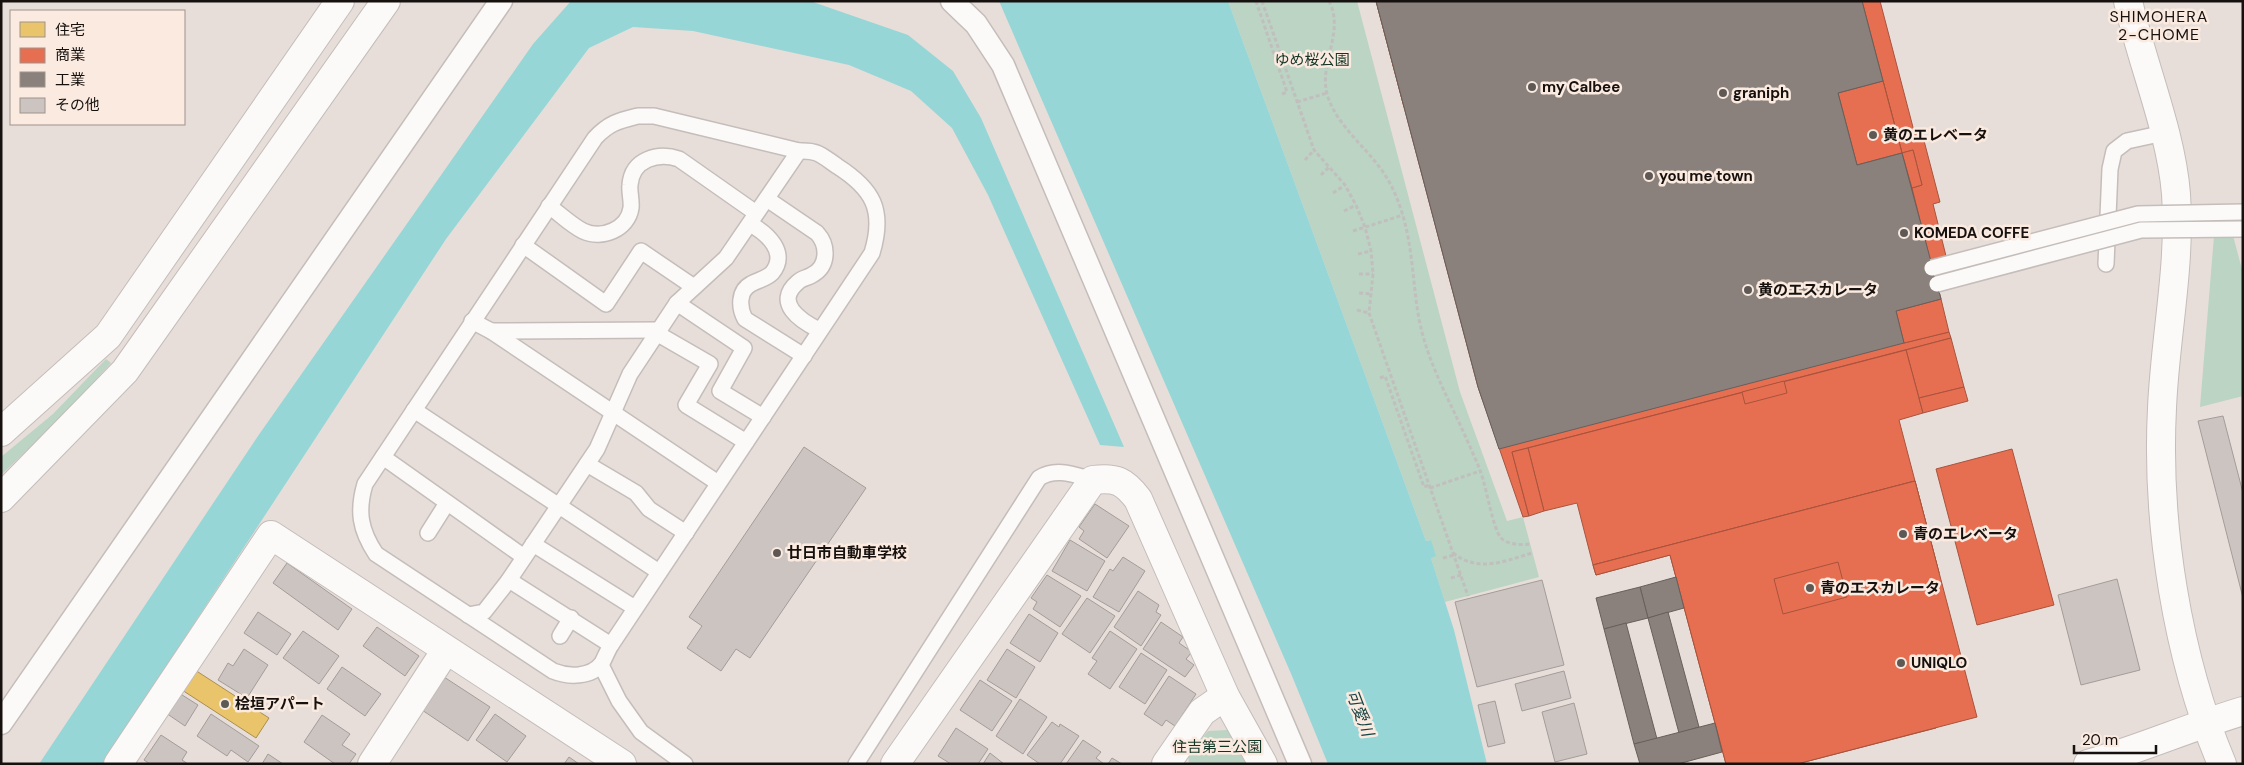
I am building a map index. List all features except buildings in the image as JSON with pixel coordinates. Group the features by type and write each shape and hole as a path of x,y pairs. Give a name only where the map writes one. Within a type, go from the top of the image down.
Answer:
{"street":[{"path":"1,432 108,336 340,1"},
{"path":"1,498 125,371 386,1"},
{"path":"1,723 501,1"},
{"path":"952,1 976,24 1003,65 1300,764"},
{"path":"2128,1 2164,133 2176,192 2178,237 2162,409 2161,493 2175,598 2190,668 2205,723 2222,764"},
{"path":"895,764 1093,480 1108,478 1126,484 1138,499 1225,696 1263,764"},
{"path":"118,764 271,535 622,764"},
{"path":"372,764 446,650"},
{"path":"1166,764 1202,712 1225,696"},
{"path":"2088,764 2123,754 2205,723 2243,711"}],"lane":[{"path":"638,116 654,116 799,151 814,150 856,178 866,190 874,205 877,221 872,253 659,572 611,645 601,665 582,674 562,675 376,554 368,541 361,520 360,498 365,484 549,206 595,138 606,126 619,120 638,116"},
{"path":"2106,264 2110,169 2114,151 2127,142 2164,133"},
{"path":"468,615 484,612 508,580 597,450 630,374 677,303 726,258 799,151"},
{"path":"549,206 583,231 607,234 618,228 626,219 631,208 630,184 632,174 638,165 658,155 668,155 679,159 753,218 760,230 772,241 777,256 773,272 767,277 749,285 745,290 741,301 743,314 746,319 804,356"},
{"path":"767,199 817,232 822,239 825,247 824,263 819,270 798,282 793,288 789,303 796,317 819,330"},
{"path":"1932,268 2138,214 2243,212"},
{"path":"1936,284 2141,230 2243,229"},
{"path":"523,245 606,304 641,252 694,288"},
{"path":"677,303 744,348 720,391 763,417"},
{"path":"472,321 491,331 718,484"},
{"path":"491,331 659,332 710,364 686,405 746,442"},
{"path":"414,410 659,572"},
{"path":"383,457 524,557"},
{"path":"587,464 636,493 649,509 686,533"},
{"path":"856,764 1039,478 1047,473 1057,471 1093,480"},
{"path":"428,533 447,502"},
{"path":"533,544 636,608"},
{"path":"508,580 611,645"},
{"path":"560,636 571,618"},
{"path":"601,665 619,701 641,732 685,764"}],"path":[{"path":"1256,1 1287,92 1282,94"},
{"path":"1262,1 1314,150 1345,185 1365,227 1371,251 1373,274 1369,313 1468,596"},
{"path":"1329,1 1335,28 1326,72 1327,94 1336,114 1378,164 1390,184 1403,215 1410,246 1420,320 1431,362 1480,471 1495,525 1501,538 1511,543 1530,544"},
{"path":"1297,102 1327,94"},
{"path":"1305,160 1314,150"},
{"path":"1320,176 1330,166"},
{"path":"1333,193 1345,185"},
{"path":"1344,211 1356,205"},
{"path":"1352,231 1403,215"},
{"path":"1358,254 1371,251"},
{"path":"1359,274 1373,274"},
{"path":"1359,293 1372,294"},
{"path":"1356,310 1369,313"},
{"path":"1380,378 1385,376 1424,487 1430,487 1480,471"},
{"path":"1453,554 1462,560 1486,565 1532,553"},
{"path":"1443,558 1453,554"},
{"path":"1451,578 1461,575"}],"green space":[{"name":"ゆめ桜公園","path":"1228,1 1357,1 1460,392 1507,521 1523,517 1539,577 1445,602 1431,558 1431,540 1426,541"},
{"path":"2232,232 2243,273 2243,396 2200,407 2214,236"},
{"path":"106,359 111,363 62,417 1,475 1,457 53,414"},
{"name":"住吉第三公園","path":"1228,730 1246,764 1189,764 1188,756 1208,731"}],"water":[{"path":"571,1 810,1 908,35 953,71 981,118 1124,447 1100,445 988,195 952,128 911,91 849,65 693,31 633,27 589,48 446,239 102,764 39,764 258,436 533,44"},
{"name":"可愛川","path":"999,1 1228,1 1426,541 1431,540 1436,556 1431,558 1454,630 1487,764 1328,764 1292,676"}],"place":[{"name":"my Calbee","path":"1532,87"},
{"name":"graniph","path":"1723,93"},
{"name":"黄のエレベータ","path":"1873,135"},
{"name":"you me town","path":"1649,176"},
{"name":"KOMEDA COFFE","path":"1904,233"},
{"name":"黄のエスカレータ","path":"1748,290"},
{"name":"青のエレベータ","path":"1903,534"},
{"name":"廿日市自動車学校","path":"777,553"},
{"name":"青のエスカレータ","path":"1810,588"},
{"name":"UNIQLO","path":"1901,663"},
{"name":"桧垣アパート","path":"225,704"}],"district":[{"name":"SHIMOHERA 2-CHOME","path":"2159,25"}]}
